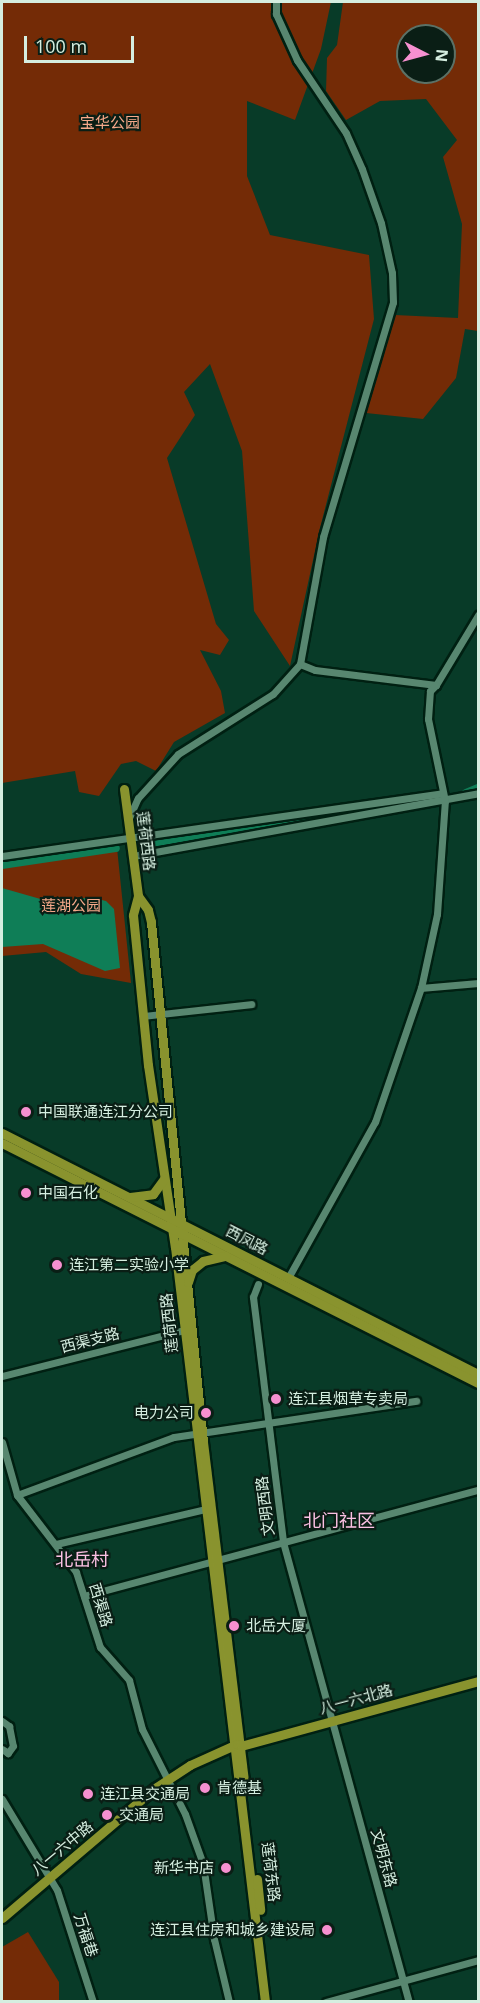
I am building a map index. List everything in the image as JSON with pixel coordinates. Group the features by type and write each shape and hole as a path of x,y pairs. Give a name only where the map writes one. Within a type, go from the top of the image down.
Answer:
{"main road":[{"name":"莲荷西路","path":"124,789 138,896 133,915 143,1016 171,1219"},
{"name":"莲荷西路","path":"138,896 150,914 177,1175 177,1226 184,1330 237,1747"},
{"name":"西凤路","path":"2,1133 171,1219 177,1226"},
{"name":"西凤路","path":"2,1143 288,1278 478,1374"},
{"path":"128,1197 153,1194 164,1177 177,1175"},
{"name":"莲荷西路","path":"177,1226 183,1234 205,1509 215,1560"},
{"name":"西凤路","path":"183,1234 478,1383"},
{"path":"187,1287 197,1265 225,1256"},
{"name":"八一六北路","path":"237,1747 478,1681"},
{"name":"八一六中路","path":"2,1918 165,1780 190,1765 237,1747"},
{"name":"莲荷东路","path":"237,1747 266,2001"},
{"name":"莲荷东路","path":"237,1747 272,2001"}],"street":[{"path":"128,819 138,798 178,754 273,694 300,664 322,537 393,302 392,283 381,224 362,169 346,134 297,60 276,14 276,2"},
{"path":"288,1278 375,1122 421,988 437,914 444,797 428,719 430,691 436,685 478,615"},
{"path":"300,664 315,670 436,685"},
{"path":"2,856 130,837 145,838 478,794"},
{"path":"133,856 176,850 193,842 444,797"},
{"path":"421,988 478,983"},
{"path":"143,1016 251,1004"},
{"name":"文明西路","path":"258,1284 253,1297 283,1542 332,1721"},
{"name":"西渠支路","path":"2,1376 184,1330"},
{"path":"17,1496 166,1439 416,1401"},
{"name":"西渠路","path":"2,1442 17,1496 76,1572 100,1647 132,1686 140,1722 165,1780 185,1814 203,1864 214,1939 229,2001"},
{"path":"84,1596 478,1490"},
{"path":"56,1544 205,1509"},
{"path":"2,1721 9,1726 13,1746 8,1753 2,1749"},
{"name":"文明东路","path":"332,1721 409,2001"},
{"name":"万福巷","path":"2,1798 50,1878 93,2001"},
{"path":"326,2001 478,1960"}],"green space":[{"name":"宝华公园","path":"2,2 331,2 321,49 295,120 247,101 247,176 270,235 369,255 374,319 320,528 290,666 254,611 242,451 210,364 184,392 195,415 167,458 216,624 229,640 220,655 200,650 221,691 225,713 174,742 156,771 136,761 121,764 99,796 79,792 75,771 2,783"},
{"path":"343,2 478,2 478,331 465,329 456,378 423,419 366,413 395,315 458,318 462,224 443,157 457,140 426,99 380,101 346,120 326,91 327,58 337,45"},
{"name":"莲湖公园","path":"117,848 131,983 81,974 46,952 2,956 2,864"},
{"path":"28,1932 59,1982 59,2001 2,2001 2,1947"}],"shaded area":[{"path":"2,888 58,904 89,897 106,901 114,909 120,968 105,971 43,944 2,947"}],"waterway":[{"path":"466,793 478,788"},
{"path":"144,844 404,803"},
{"path":"2,865 116,848"}],"place":[{"name":"中国联通连江分公司","path":"26,1112"},
{"name":"中国石化","path":"26,1193"},
{"name":"连江第二实验小学","path":"57,1265"},
{"name":"连江县烟草专卖局","path":"276,1399"},
{"name":"电力公司","path":"206,1413"},
{"name":"北岳大厦","path":"234,1626"},
{"name":"肯德基","path":"205,1788"},
{"name":"连江县交通局","path":"88,1794"},
{"name":"交通局","path":"107,1815"},
{"name":"新华书店","path":"226,1868"},
{"name":"连江县住房和城乡建设局","path":"327,1930"}],"district":[{"name":"北门社区","path":"339,1520"},
{"name":"北岳村","path":"82,1559"}]}
